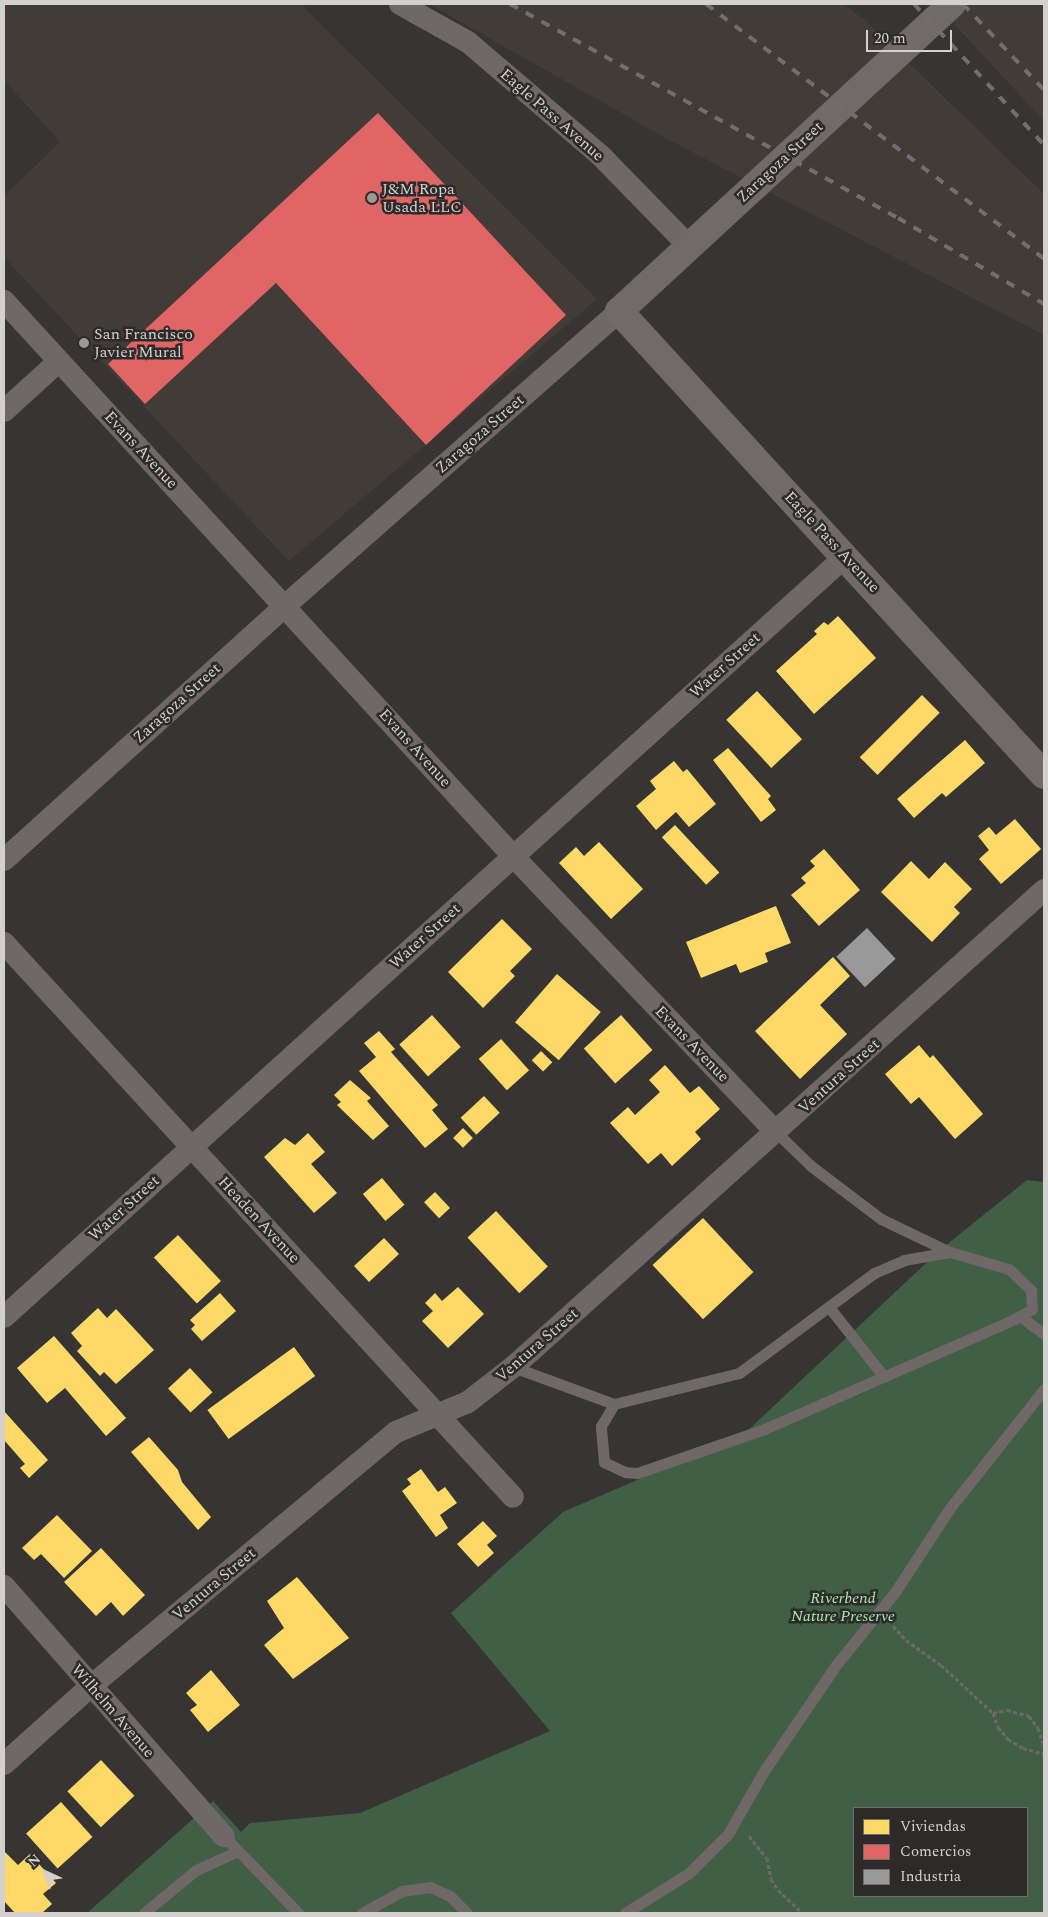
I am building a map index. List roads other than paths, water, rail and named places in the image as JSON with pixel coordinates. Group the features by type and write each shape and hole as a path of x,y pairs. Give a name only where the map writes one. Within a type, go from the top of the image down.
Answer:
{"street":[{"name":"Eagle Pass Avenue","path":"400,4 468,42 602,157 689,246"},
{"name":"Zaragoza Street","path":"4,860 286,605 619,311 952,4"},
{"name":"Evans Avenue","path":"4,302 286,605 513,856 776,1132"},
{"name":"Eagle Pass Avenue","path":"619,311 846,556 1044,776"},
{"path":"4,411 58,362"},
{"name":"Water Street","path":"4,1317 846,556"},
{"name":"Ventura Street","path":"4,1764 91,1686 396,1432 468,1402 513,1367 1044,890"},
{"name":"Headen Avenue","path":"4,943 440,1414 513,1497"},
{"name":"Wilhelm Avenue","path":"4,1586 231,1844"}],"lane":[{"path":"614,1404 601,1426 604,1462 625,1472 637,1473 765,1429 1032,1309 1031,1290 1009,1269 950,1252 881,1219 810,1166 776,1132"},
{"path":"513,1367 614,1404 739,1374 874,1273 904,1260 950,1252"},
{"path":"829,1308 884,1377"},
{"path":"1020,1316 1044,1334"},
{"path":"625,1913 696,1867 710,1855 736,1822 764,1771 824,1681 911,1570 950,1508 1015,1430 1044,1389"},
{"path":"144,1913 231,1844 298,1913"},
{"path":"362,1913 402,1891 430,1887 450,1896 467,1913"}],"railway":[{"path":"510,4 898,218 1044,304"},
{"path":"706,4 1044,259"},
{"path":"914,4 1044,145"},
{"path":"963,4 1044,90"}],"place":[{"name":"J&M Ropa Usada LLC","path":"372,198"},
{"name":"San Francisco Javier Mural","path":"84,343"}],"park label":[{"name":"Riverbend Nature Preserve","path":"843,1607"}]}
